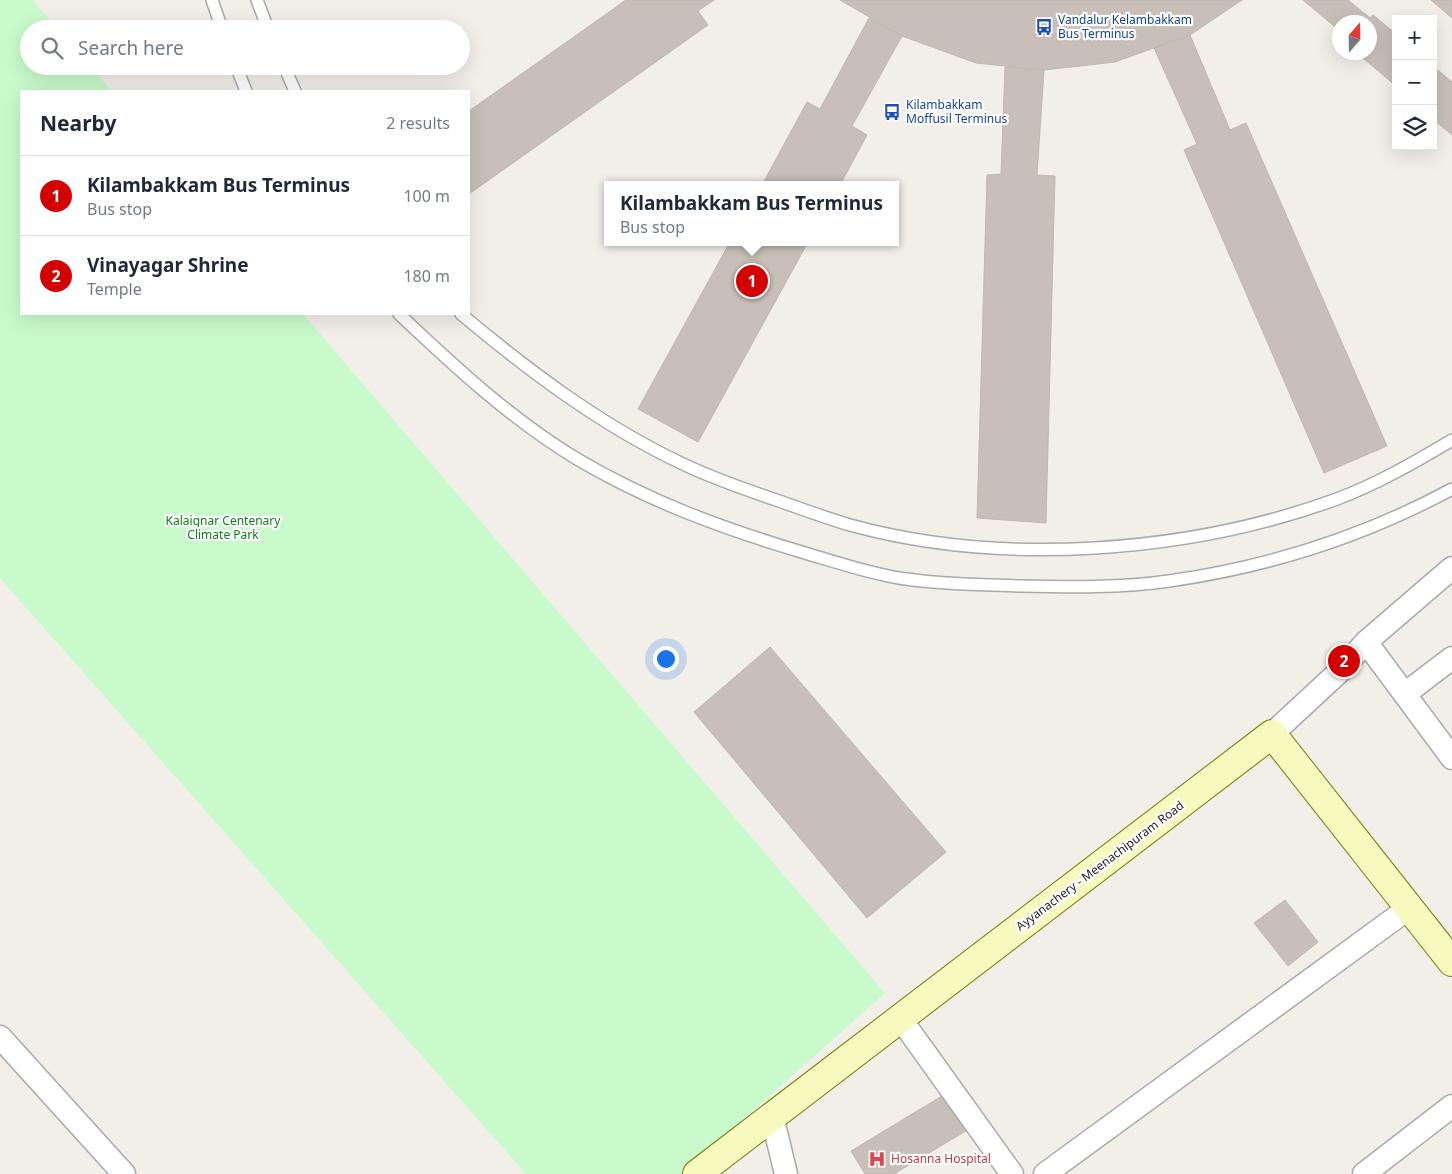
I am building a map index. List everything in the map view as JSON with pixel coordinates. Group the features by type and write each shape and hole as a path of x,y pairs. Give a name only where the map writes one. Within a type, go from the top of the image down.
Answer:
{"street":[{"path":"1452,568 1366,642 1340,671 1272,734 1452,962"},
{"path":"1366,642 1406,693 1451,756"},
{"path":"1406,693 1452,658"},
{"name":"Ayyanachery - Meenachipuram Road","path":"697,1174 1272,734"},
{"path":"1045,1174 1409,908"},
{"path":"900,1018 1012,1174"},
{"path":"0,1037 124,1174"},
{"path":"1364,1174 1452,1106"},
{"path":"772,1116 786,1174"}],"lane":[{"path":"212,0 219,20"},
{"path":"257,0 265,20"},
{"path":"240,75 246,90"},
{"path":"288,75 295,90"},
{"path":"400,315 461,372 525,424 577,458 662,504 732,531 840,564 899,578 977,585 1054,586 1166,581 1240,569 1351,535 1408,512 1452,489"},
{"path":"462,315 519,362 573,400 634,438 684,464 746,490 850,525 908,538 978,546 1060,549 1158,544 1231,530 1337,499 1397,472 1452,440"}],"green space":[{"name":"Kalaignar Centenary Climate Park","path":"0,0 33,0 50,20 20,20 20,75 98,75 111,90 20,90 20,315 304,315 885,993 682,1174 526,1174 0,578"}],"building":[{"path":"626,0 714,0 698,11 708,25 470,193 470,110"},
{"name":"Vandalur Kelambakkam Bus Terminus","path":"840,0 1242,0 1190,35 1115,62 1044,70 976,63 902,36"},
{"path":"1303,0 1348,0 1366,15 1332,15 1332,24"},
{"path":"1431,0 1452,0 1452,18"},
{"path":"869,18 902,36 852,126 867,135 842,181 764,181 807,102 820,109"},
{"path":"1377,18 1392,31 1392,83 1365,60 1377,60"},
{"path":"1190,35 1230,130 1246,123 1387,446 1324,473 1184,150 1197,144 1154,48"},
{"path":"1005,67 1044,70 1037,175 1055,176 1046,523 977,518 987,175 1001,174"},
{"path":"1437,69 1452,82 1452,135 1437,122"},
{"path":"728,246 806,246 698,442 638,409"},
{"path":"770,647 946,852 867,918 694,712"},
{"path":"1285,900 1318,942 1288,966 1254,923"},
{"path":"947,1093 969,1129 894,1174 865,1174 851,1151"}],"place":[{"name":"Vandalur Kelambakkam Bus Terminus","path":"1044,27"},
{"name":"Kilambakkam Moffusil Terminus","path":"892,112"},
{"name":"Kilambakkam Bus Terminus","path":"752,281"},
{"name":"Vinayagar Shrine","path":"1344,661"},
{"name":"Hosanna Hospital","path":"877,1159"}]}
